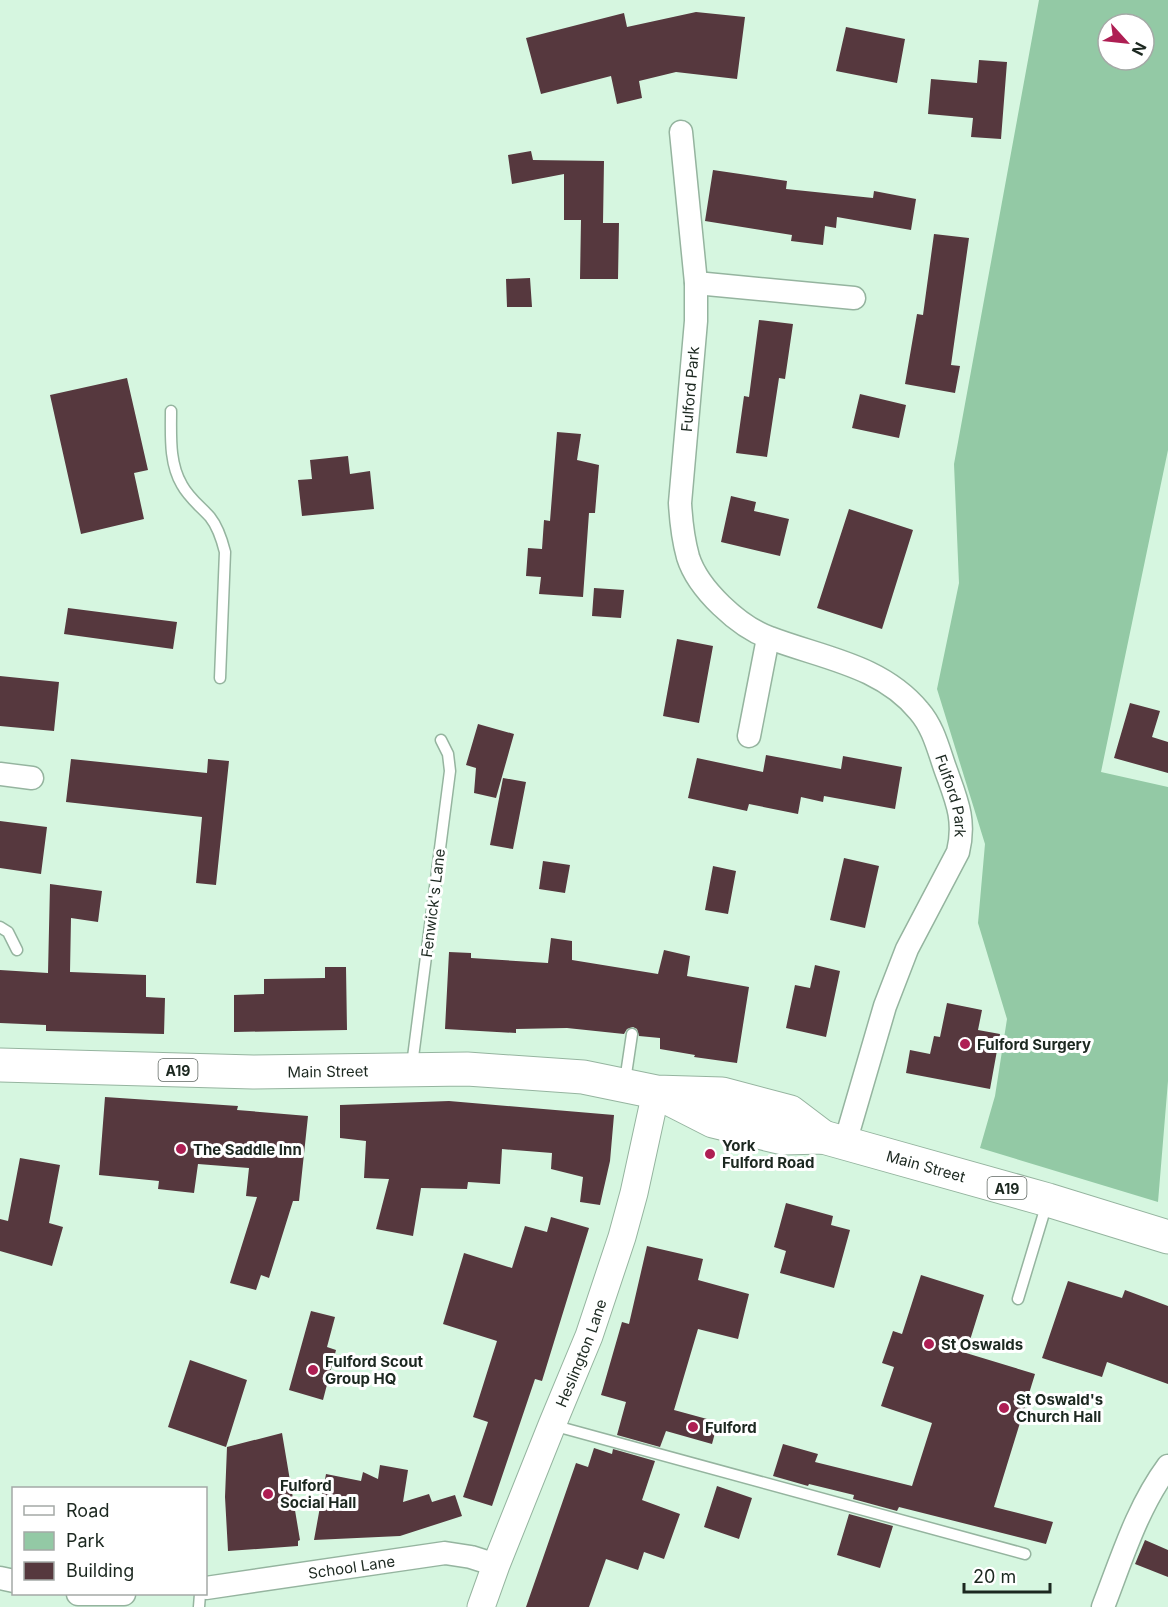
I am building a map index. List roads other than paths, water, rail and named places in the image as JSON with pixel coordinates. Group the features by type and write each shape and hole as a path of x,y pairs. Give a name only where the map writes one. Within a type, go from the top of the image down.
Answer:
{"main road":[{"name":"Main Street","path":"0,1065 253,1072 467,1069 583,1077 640,1088 713,1121 783,1138 834,1140 1048,1200 1168,1237"}],"street":[{"name":"Fulford Park","path":"681,132 696,283 696,321 680,503 682,532 689,559 704,585 729,614 768,638 870,672 895,688 910,702 930,727 961,814 962,835 958,852 907,949 834,1140"},
{"path":"696,283 854,298"},
{"path":"749,736 768,638"},
{"path":"0,774 32,778"},
{"name":"Heslington Lane","path":"481,1607 589,1336 622,1237 639,1175 640,1088"},
{"path":"1103,1607 1136,1519 1155,1483 1168,1466"},
{"name":"School Lane","path":"207,1588 445,1553 471,1557 496,1565"}],"lane":[{"path":"171,411 175,470 182,486 212,519 225,552 220,678"},
{"name":"Fenwick's Lane","path":"411,1069 450,771 448,754 441,740"},
{"path":"0,927 8,933 17,950"},
{"path":"632,1034 640,1088"},
{"path":"1018,1299 1048,1200"},
{"path":"552,1425 1025,1554"}],"place":[{"name":"Fulford Surgery","path":"965,1044"},
{"name":"The Saddle Inn","path":"181,1149"},
{"name":"York Fulford Road","path":"710,1154"},
{"name":"St Oswalds","path":"929,1344"},
{"name":"Fulford Scout Group HQ","path":"313,1370"},
{"name":"St Oswald's Church Hall","path":"1004,1408"},
{"name":"Fulford","path":"693,1427"},
{"name":"Fulford Social Hall","path":"268,1494"}]}
